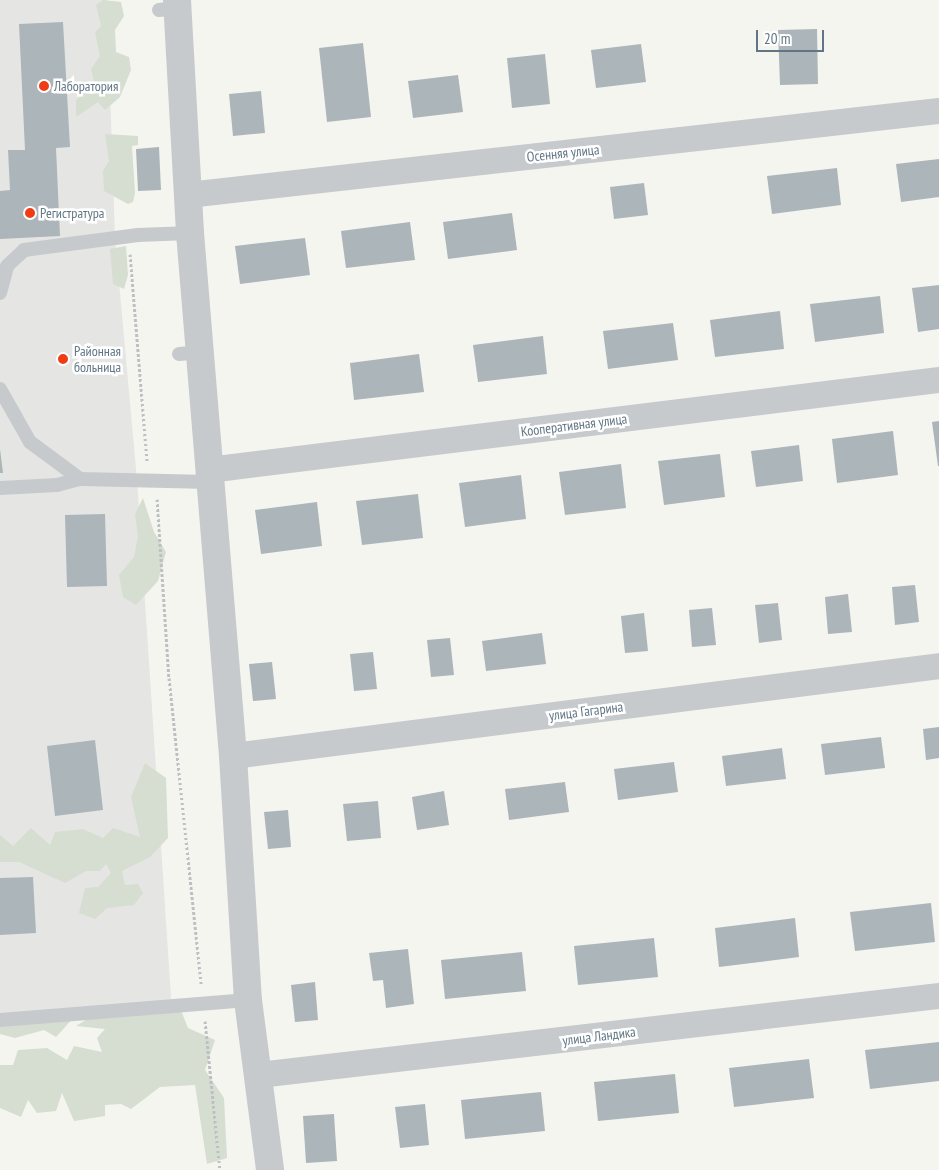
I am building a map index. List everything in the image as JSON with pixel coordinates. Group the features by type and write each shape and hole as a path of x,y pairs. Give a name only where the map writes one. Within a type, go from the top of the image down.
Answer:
{"street":[{"path":"172,6 190,233 189,353 210,476 233,756 248,1000 270,1170"},
{"name":"Осенняя улица","path":"188,195 939,111"},
{"name":"Кооперативная улица","path":"210,476 939,380"},
{"name":"улица Гагарина","path":"233,756 939,666"},
{"name":"улица Ландика","path":"259,1075 939,996"}],"lane":[{"path":"0,293 7,266 24,250 138,234 190,233"},
{"path":"0,389 30,442 80,479"},
{"path":"0,488 57,485 80,479 155,480 210,476"},
{"path":"0,1020 248,1000"}],"path":[{"path":"138,234 130,252 146,460 155,480 169,678 220,1170"}],"shaded area":[{"name":"Районная больница","path":"0,0 107,0 115,238 137,479 172,1012 0,1024"},
{"path":"103,0 121,2 124,16 115,30 116,52 129,57 131,70 120,97 105,110 98,102 76,117 76,100 95,86 91,69 100,56 95,32 101,26 96,5"},
{"path":"105,134 138,136 138,145 132,146 135,193 133,202 128,204 104,191 103,171 109,161"},
{"path":"126,246 128,275 124,289 113,284 110,249"},
{"path":"143,498 154,532 166,552 158,581 136,605 123,597 119,575 134,557 138,536 135,514"},
{"path":"145,763 166,778 168,838 150,857 122,871 125,885 138,884 143,893 134,905 107,908 95,919 79,913 85,888 98,887 111,873 106,864 100,871 86,871 65,883 19,862 0,862 0,835 13,846 31,828 50,845 55,832 83,829 103,838 113,828 140,837 131,797"},
{"path":"180,1008 188,1028 215,1040 205,1070 224,1098 227,1158 207,1164 195,1085 160,1087 131,1109 121,1104 105,1105 105,1116 74,1121 62,1093 56,1111 37,1113 28,1100 21,1117 0,1108 0,1065 13,1065 18,1050 47,1048 67,1060 74,1046 102,1052 97,1038 105,1029 76,1026 102,1010"},
{"path":"77,1014 56,1037 44,1030 15,1038 0,1034 0,1018"}],"building":[{"path":"63,22 70,147 56,148 60,236 0,239 0,191 10,190 8,150 25,150 19,24"},
{"path":"817,29 818,84 780,85 778,30"},
{"path":"363,43 371,117 327,122 319,48"},
{"path":"641,44 646,82 596,88 591,50"},
{"path":"545,54 550,104 512,108 507,58"},
{"path":"458,75 463,112 413,118 408,81"},
{"path":"261,91 265,133 233,136 229,94"},
{"path":"159,147 161,190 138,191 136,149"},
{"path":"939,159 939,197 901,202 896,164"},
{"path":"837,168 841,205 772,214 767,176"},
{"path":"644,183 648,215 614,219 610,187"},
{"path":"512,213 517,250 448,259 443,222"},
{"path":"410,222 415,260 346,268 341,231"},
{"path":"305,238 310,275 240,284 235,246"},
{"path":"939,285 939,329 918,332 912,288"},
{"path":"880,296 884,333 815,342 810,304"},
{"path":"780,311 784,349 715,357 710,320"},
{"path":"673,323 678,360 608,369 603,331"},
{"path":"543,336 547,374 478,382 473,345"},
{"path":"419,354 424,392 354,400 350,363"},
{"path":"939,421 939,466 938,466 932,422"},
{"path":"893,431 898,475 837,483 832,439"},
{"path":"799,445 803,481 756,487 751,451"},
{"path":"0,449 3,473 0,473"},
{"path":"720,454 725,497 664,505 658,461"},
{"path":"621,464 626,508 565,515 559,472"},
{"path":"521,475 526,519 465,527 459,483"},
{"path":"418,494 423,538 362,545 356,501"},
{"path":"317,502 322,546 261,554 255,510"},
{"path":"105,514 107,586 67,587 65,515"},
{"path":"915,585 919,622 895,625 892,587"},
{"path":"848,594 852,632 828,634 825,597"},
{"path":"778,603 782,640 759,643 755,605"},
{"path":"712,608 716,645 692,647 689,610"},
{"path":"644,613 648,651 625,653 621,616"},
{"path":"542,633 546,664 486,671 482,641"},
{"path":"450,638 454,675 431,677 427,640"},
{"path":"373,652 377,689 354,691 350,654"},
{"path":"272,662 276,699 253,701 249,664"},
{"path":"939,727 939,758 926,760 923,729"},
{"path":"881,737 885,768 825,775 821,744"},
{"path":"95,740 103,810 55,816 47,746"},
{"path":"782,748 786,779 726,786 722,756"},
{"path":"674,762 678,792 618,800 614,769"},
{"path":"565,782 569,812 509,820 505,789"},
{"path":"444,791 449,825 417,830 412,797"},
{"path":"378,801 381,838 347,841 343,804"},
{"path":"288,810 291,847 268,849 264,812"},
{"path":"33,877 36,933 0,935 0,878"},
{"path":"931,903 935,942 855,951 850,912"},
{"path":"795,918 799,957 719,967 715,928"},
{"path":"654,938 658,977 578,985 574,946"},
{"path":"408,949 414,1004 386,1008 383,980 373,981 369,953"},
{"path":"522,952 526,991 445,999 441,960"},
{"path":"315,982 318,1020 295,1022 291,985"},
{"path":"939,1042 939,1081 870,1089 865,1050"},
{"path":"809,1059 814,1098 734,1107 729,1068"},
{"path":"675,1074 679,1113 598,1121 594,1082"},
{"path":"541,1092 545,1131 465,1139 461,1100"},
{"path":"425,1104 429,1145 400,1148 395,1107"},
{"path":"334,1114 337,1161 306,1163 303,1116"}],"place":[{"name":"Лаборатория","path":"44,86"},
{"name":"Регистратура","path":"30,213"},
{"name":"Районная больница","path":"63,359"}]}
